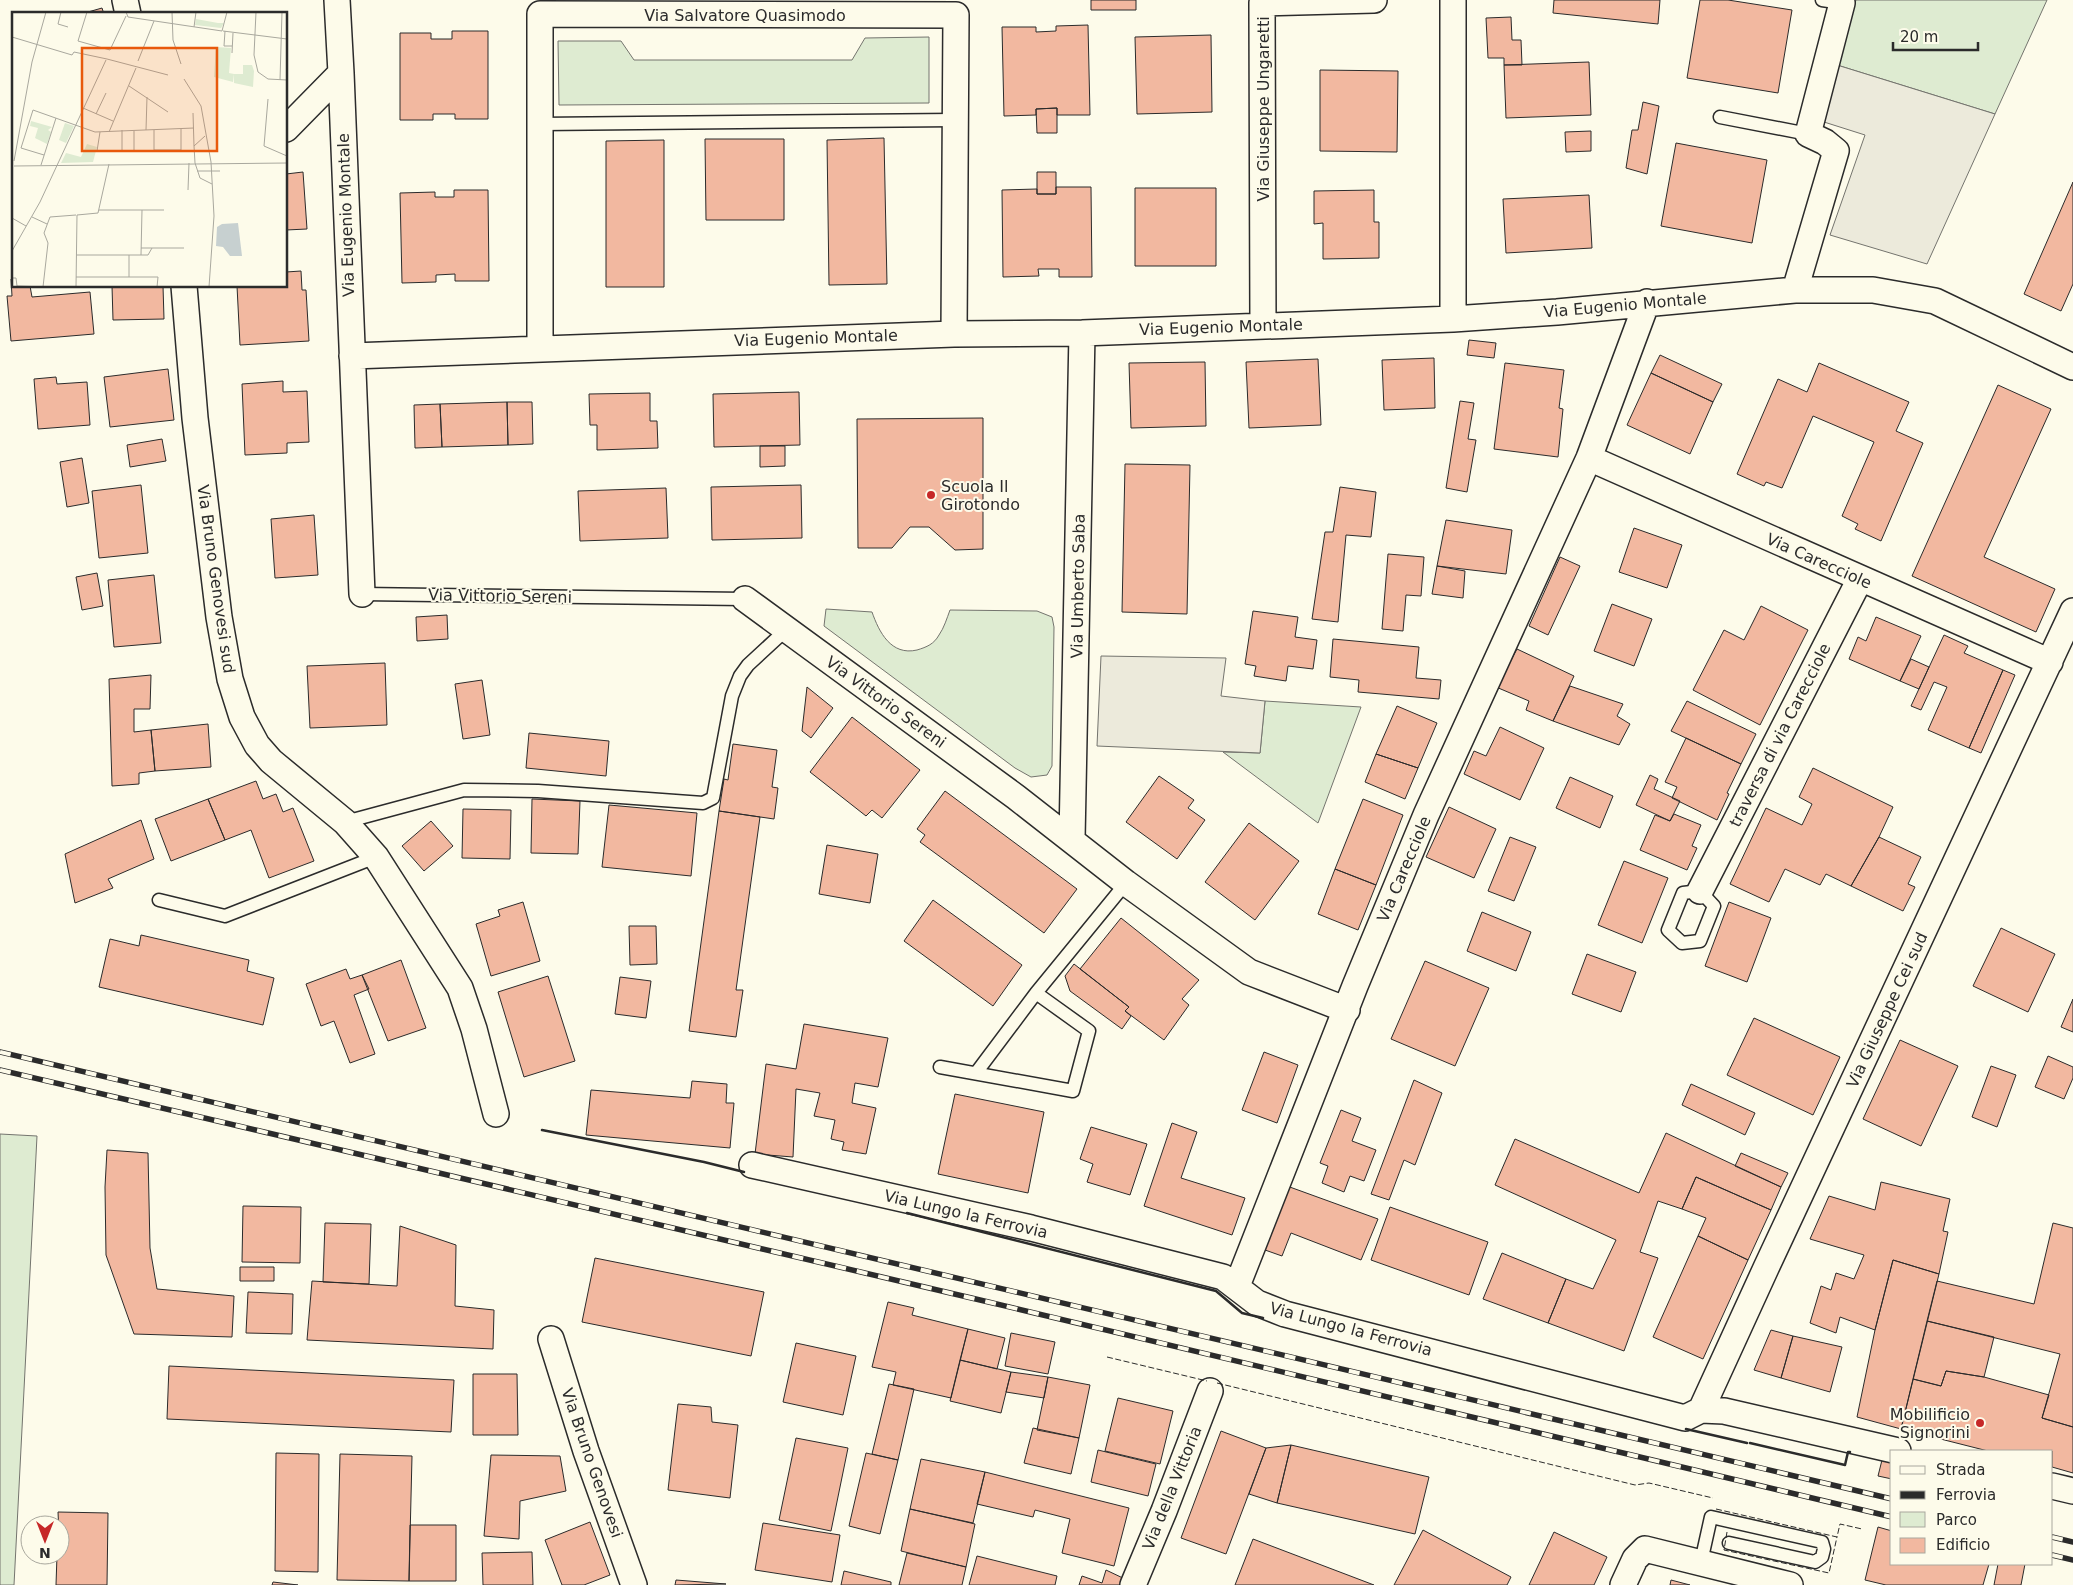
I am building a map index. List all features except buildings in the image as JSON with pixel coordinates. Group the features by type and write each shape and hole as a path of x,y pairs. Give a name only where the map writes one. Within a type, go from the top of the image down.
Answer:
{"street":[{"name":"Via Eugenio Montale","path":"337,0 362,594"},
{"name":"Via Giuseppe Ungaretti","path":"1263,326 1262,3 1374,0"},
{"path":"1453,0 1453,319"},
{"path":"1795,290 1836,152 1825,142 1808,134 1832,2"},
{"name":"Via Salvatore Quasimodo","path":"540,348 540,14 956,15 954,334"},
{"path":"288,127 341,74"},
{"name":"Via Bruno Genovesi sud","path":"184,288 195,418 219,617 225,654 242,717 257,745 284,774 345,822 376,857 460,988 474,1029 496,1114"},
{"name":"Via Eugenio Montale","path":"352,356 954,334 1082,333 1453,319 1557,312 1647,302 1795,290 1873,290 1935,301 2073,367"},
{"name":"Via Carecciole","path":"1237,1286 1426,814 1588,458 1647,302"},
{"name":"Via Umberto Saba","path":"1072,839 1082,333"},
{"name":"Via Carecciole","path":"1588,458 2050,662"},
{"name":"traversa di via Carecciole","path":"1700,891 1860,579"},
{"name":"Via Vittorio Sereni","path":"745,599 1072,839 1126,883 1249,972 1347,1010"},
{"name":"Via Giuseppe Cei sud","path":"1702,1410 1766,1268 2073,610"},
{"name":"Via Lungo la Ferrovia","path":"752,1165 1041,1231 1223,1277 1257,1303 1285,1314 1685,1418 1702,1410 1724,1411 1894,1450"},
{"name":"Via Bruno Genovesi","path":"551,1339 586,1451 634,1585"},
{"name":"Via della Vittoria","path":"1133,1585 1164,1511 1210,1391"},
{"path":"2053,1486 2073,1491"},
{"path":"1623,1585 1635,1559 1645,1550 1790,1585"}],"lane":[{"path":"1720,117 1808,134"},
{"path":"540,124 955,120"},
{"name":"Via Vittorio Sereni","path":"362,594 745,599"},
{"path":"345,822 464,790 538,791 703,803 713,798 732,696 740,676 748,665 787,629"},
{"path":"159,900 225,916 376,857"},
{"path":"976,1073 1036,993 1126,883"},
{"path":"940,1067 1072,1091 1089,1031 1036,993"},
{"path":"1720,1390 1770,1279 1766,1268"},
{"path":"1701,1562 1711,1516 1822,1542 1824,1550 1822,1557 1815,1562 1729,1543"}],"green space":[{"path":"1856,0 2047,0 1995,114 1837,65"},
{"path":"929,37 929,103 559,105 558,41 621,41 634,60 852,60 865,38"},
{"path":"826,609 872,612 878,627 887,641 893,646 908,651 924,648 935,641 950,610 1037,611 1052,617 1054,627 1052,766 1047,775 1031,777 1015,768 824,626"},
{"path":"1265,701 1361,707 1318,823 1223,752 1260,753"},
{"path":"0,1134 37,1136 14,1585 0,1585"}],"shaded area":[{"path":"1837,65 1995,114 1927,264 1830,235 1865,135 1824,122"},
{"path":"1101,656 1226,658 1221,696 1265,701 1260,753 1097,746"}],"railway":[{"path":"0,1052 1890,1499"},
{"path":"0,1070 1890,1517"},
{"path":"2053,1537 2073,1542"},
{"path":"2053,1555 2073,1560"}],"fence":[{"path":"1107,1357 1207,1381"},
{"path":"1217,1383 1635,1485 1649,1483 1713,1498"},
{"path":"1716,1509 1837,1537 1840,1524 1862,1529"},
{"path":"1727,1532 1724,1550 1829,1573 1837,1537"}],"wall":[{"path":"542,1130 704,1162 744,1172"},
{"path":"907,1213 1216,1291 1242,1313 1263,1318"},
{"path":"1686,1429 1747,1443"},
{"path":"1750,1443 1845,1465 1848,1452 1850,1452"}],"place":[{"name":"Scuola Il Girotondo","path":"931,495"},
{"name":"Mobilificio Signorini","path":"1980,1423"}]}
